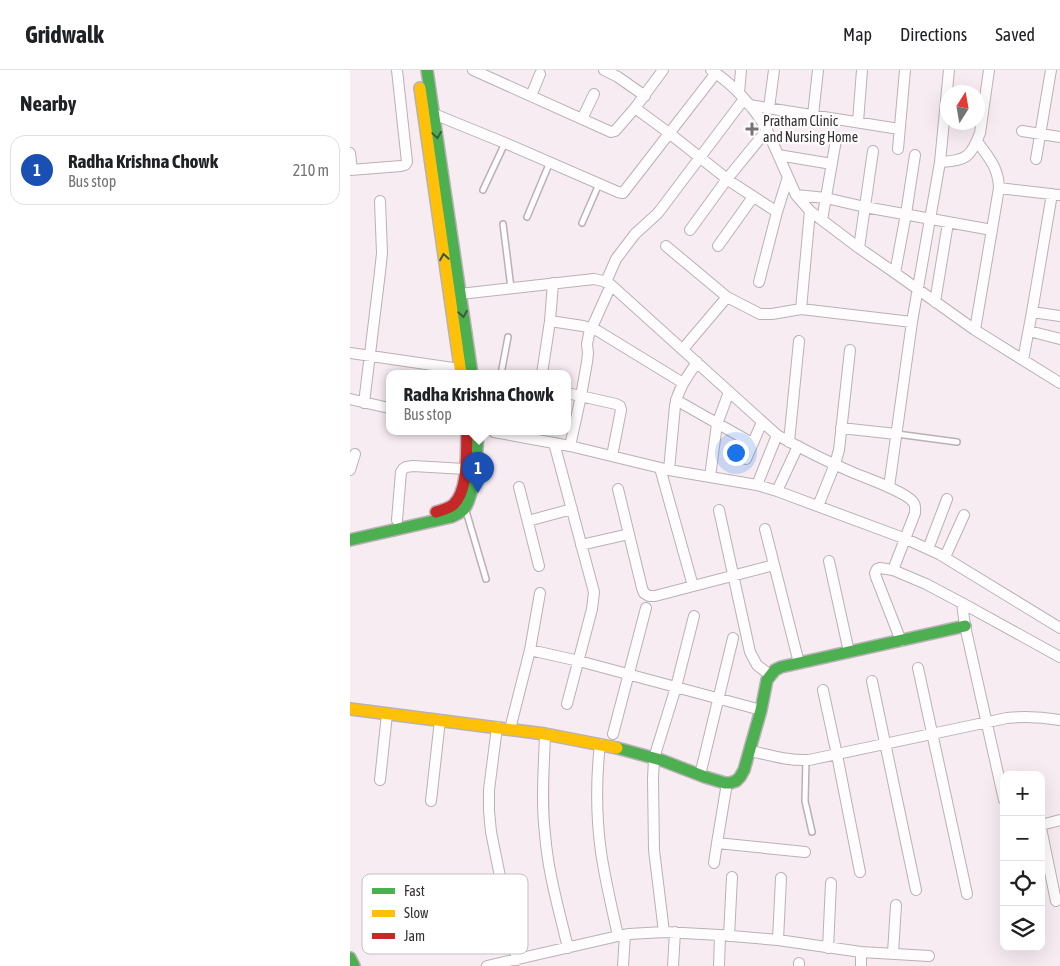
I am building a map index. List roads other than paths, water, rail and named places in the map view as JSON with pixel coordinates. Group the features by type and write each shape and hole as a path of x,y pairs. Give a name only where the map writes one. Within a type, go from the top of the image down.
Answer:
{"street":[{"path":"350,153 351,170 401,166 407,162 397,70"},
{"path":"418,70 429,112 460,294 468,370"},
{"path":"427,70 429,112 468,370"},
{"path":"473,70 610,132 615,131 636,108 663,70"},
{"path":"604,70 621,74 645,96"},
{"path":"570,446 582,396 588,339 609,284 616,259 635,234 658,213 744,99 741,70"},
{"path":"769,108 774,70"},
{"path":"813,114 818,70"},
{"path":"858,122 862,70"},
{"path":"898,150 905,70"},
{"path":"888,487 912,322 940,162 949,70"},
{"path":"940,162 954,161 971,153 980,133 989,70"},
{"path":"1036,159 1051,70"},
{"path":"429,112 623,193 713,72 744,99 762,121 796,195 810,211 858,248 975,330 1060,383"},
{"path":"530,96 540,74"},
{"path":"582,119 594,94"},
{"path":"744,99 769,108 899,129"},
{"path":"636,108 727,179 777,212"},
{"path":"690,230 727,179 767,130"},
{"path":"1022,131 1060,137"},
{"path":"822,220 836,140"},
{"path":"975,330 999,188 996,170 977,141"},
{"path":"858,248 874,151"},
{"path":"778,155 832,164"},
{"path":"895,273 915,156"},
{"path":"759,282 788,177"},
{"path":"999,188 1056,195 1023,360"},
{"path":"796,195 826,198 992,230"},
{"path":"718,246 753,197"},
{"path":"364,403 382,253 380,201"},
{"path":"801,309 810,211"},
{"path":"935,302 948,223"},
{"path":"666,246 727,297 760,314 801,309 912,322"},
{"path":"460,294 594,279 609,284 777,435 852,472 888,487 913,502 916,507 915,513 893,570"},
{"path":"543,370 550,321 553,283"},
{"path":"683,349 727,297"},
{"path":"1032,312 1060,316"},
{"path":"550,321 591,328 683,383"},
{"path":"1029,331 1060,339"},
{"path":"777,491 794,444 799,341"},
{"path":"818,506 839,450 850,350"},
{"path":"350,353 449,370"},
{"path":"693,586 665,469 678,391 697,362"},
{"path":"710,477 716,424 729,392"},
{"path":"571,395 620,406 621,410 612,456"},
{"path":"350,399 386,407"},
{"path":"676,400 752,443"},
{"path":"746,459 762,422"},
{"path":"842,428 896,434"},
{"path":"350,530 453,506 462,490 467,435"},
{"path":"350,540 451,517 459,513 465,508 471,492 478,435"},
{"path":"530,435 554,443 665,469 757,485 777,491 906,539 946,557 1060,628"},
{"path":"757,485 777,435"},
{"path":"554,443 592,586 594,600 567,704"},
{"path":"350,470 355,454"},
{"path":"397,520 402,469 413,466 465,469"},
{"path":"519,487 539,566"},
{"path":"618,489 642,588 644,593 649,596 774,565"},
{"path":"928,549 947,499"},
{"path":"528,521 572,509"},
{"path":"719,510 750,652 757,665 770,675"},
{"path":"946,557 964,515"},
{"path":"765,529 799,663"},
{"path":"581,545 628,534"},
{"path":"829,561 849,652"},
{"path":"901,641 875,573 880,568 893,570 926,584 1060,657"},
{"path":"510,729 530,650 540,593"},
{"path":"962,603 965,626 1000,783"},
{"path":"613,734 646,608"},
{"path":"673,966 670,932 654,850 654,758 676,687 694,616"},
{"path":"350,708 545,734 600,744 654,758 727,783 735,782 741,777 744,770 761,710 767,680 775,670 965,626"},
{"path":"700,775 733,638"},
{"path":"530,650 579,661 761,710"},
{"path":"918,668 967,894"},
{"path":"872,681 916,890"},
{"path":"823,690 838,755 860,872"},
{"path":"380,780 387,714"},
{"path":"750,751 788,760 806,760 838,755 1020,716 1060,720"},
{"path":"431,801 440,720"},
{"path":"496,727 488,811 500,874"},
{"path":"545,734 544,833 547,857 568,948"},
{"path":"600,744 597,774 598,830 601,855 621,935 623,966"},
{"path":"714,863 727,783"},
{"path":"1045,825 1060,820"},
{"path":"717,843 805,852"},
{"path":"1045,846 1056,901"},
{"path":"719,966 732,877"},
{"path":"778,940 781,878"},
{"path":"828,948 831,883"},
{"path":"893,953 896,904"},
{"path":"487,966 621,935 670,932 778,940 861,952 929,956"},
{"path":"860,966 861,952"},
{"path":"516,954 517,960"},
{"path":"350,958 354,966 350,966"}],"lane":[{"path":"483,190 505,143"},
{"path":"527,217 550,162"},
{"path":"582,223 599,184"},
{"path":"503,224 511,288"},
{"path":"502,370 508,337"},
{"path":"896,434 957,442"},
{"path":"465,508 486,579"},
{"path":"806,760 805,801 812,832"}],"place":[{"name":"Pratham Clinic and Nursing Home","path":"752,129"},
{"name":"Radha Krishna Chowk","path":"478,493"}]}
